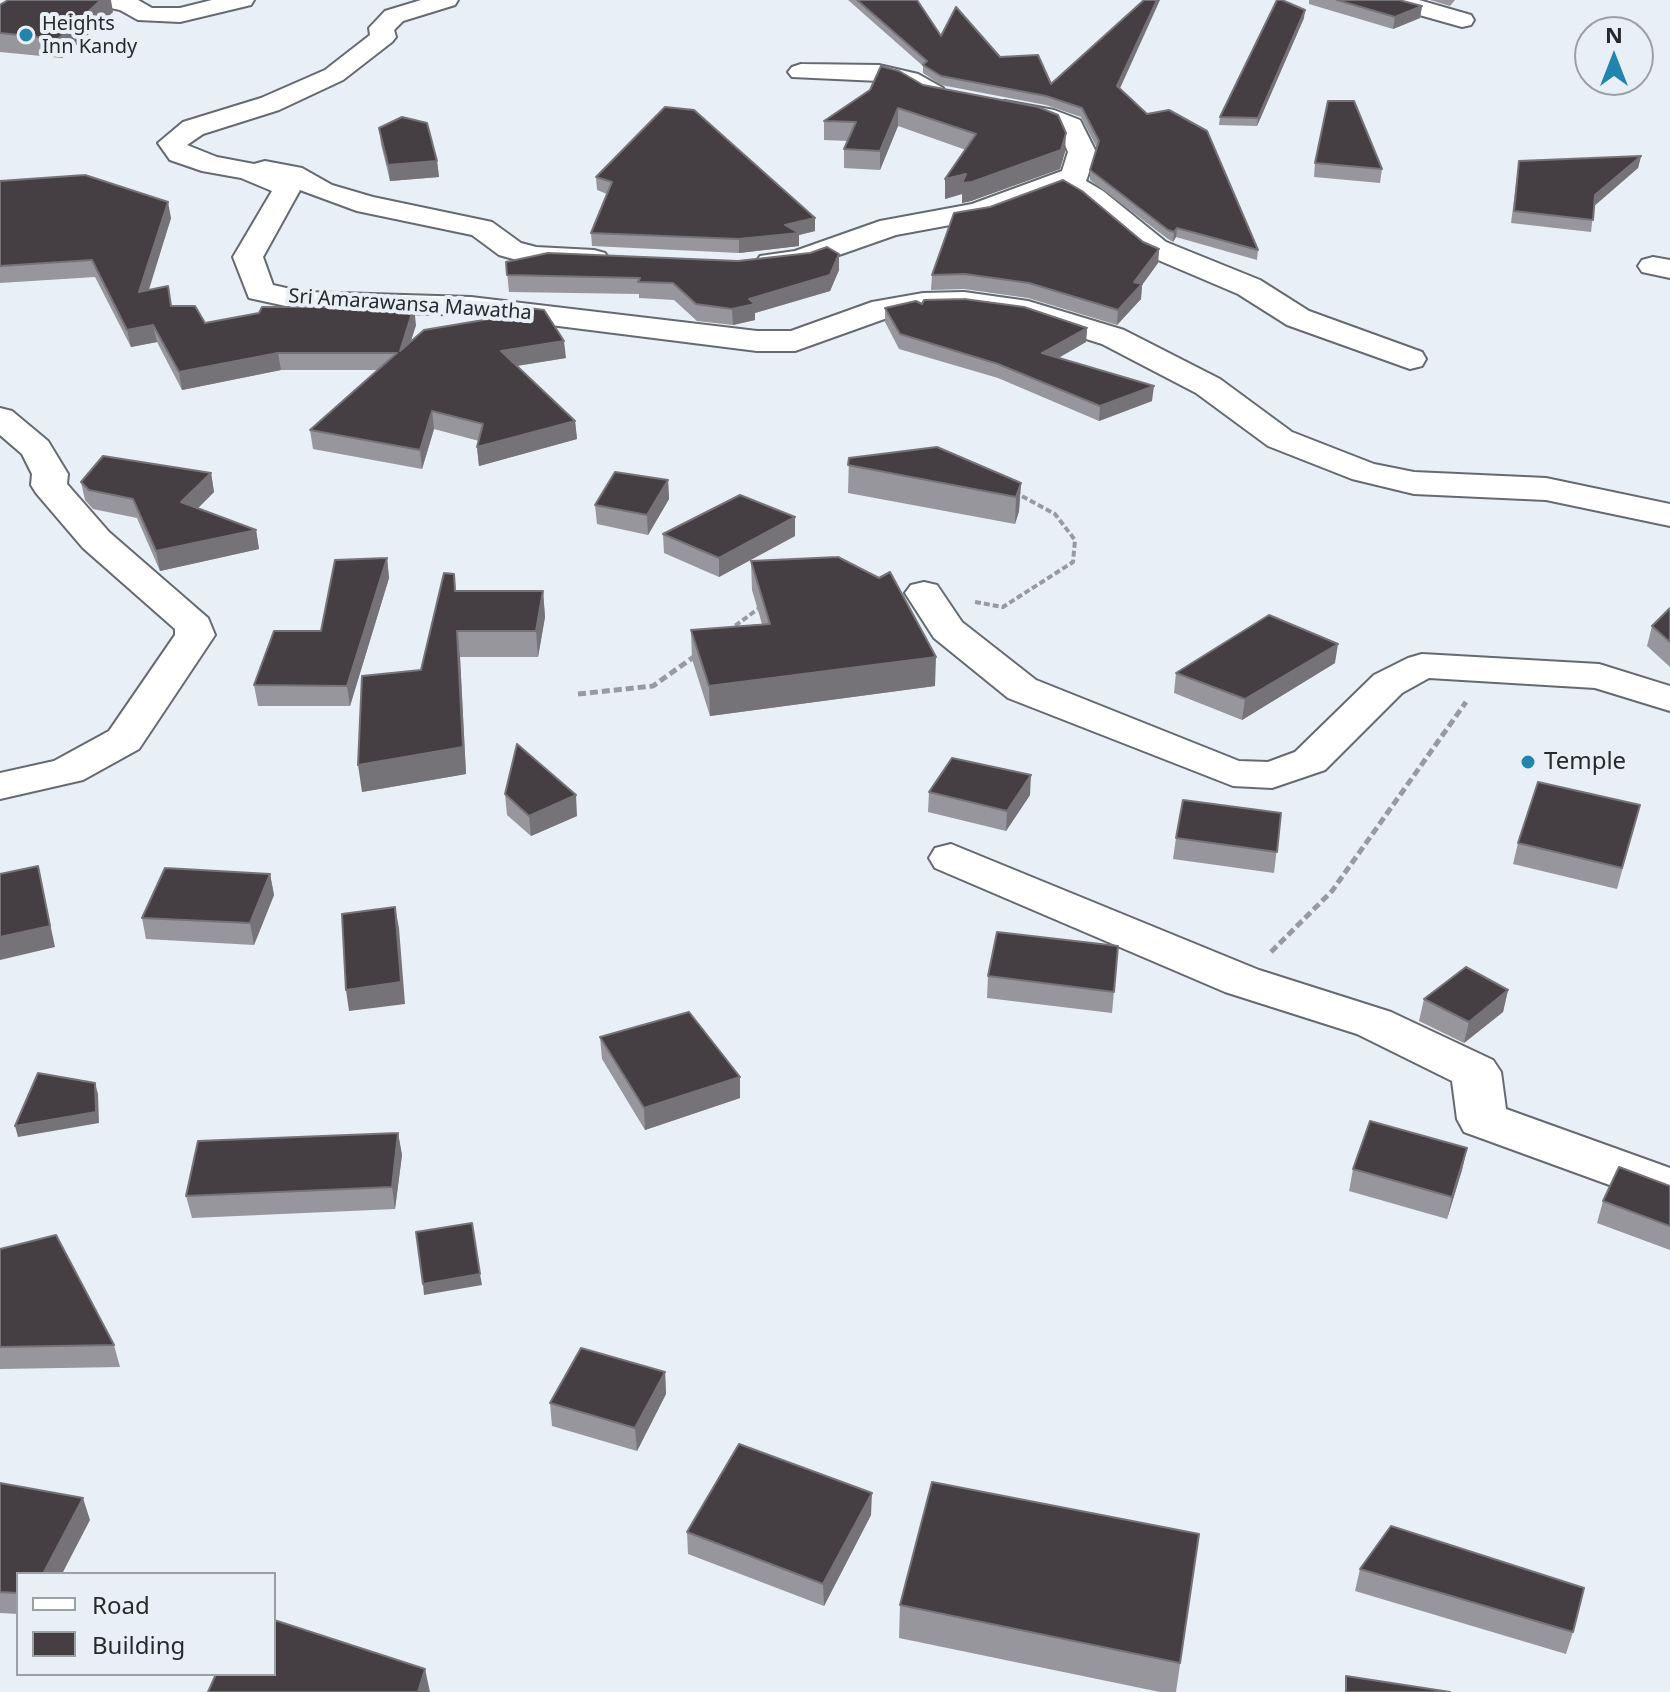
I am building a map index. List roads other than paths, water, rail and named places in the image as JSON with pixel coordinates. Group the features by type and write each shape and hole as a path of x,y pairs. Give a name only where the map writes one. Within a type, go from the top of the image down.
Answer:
{"street":[{"path":"106,0 127,4 147,15 169,15 242,0"},
{"name":"Sri Amarawansa Mawatha","path":"446,0 394,16 381,28 383,37 334,75 270,104 193,128 172,143 180,154 212,165 248,171 288,187 248,257 260,291 304,301 471,306 757,341 795,341 883,309 923,302 964,301 1028,310 1113,337 1208,386 1280,439 1364,472 1414,483 1546,489 1670,515"},
{"path":"1393,0 1462,20"},
{"path":"739,265 799,260 890,227 978,212 1075,176 1082,152 1070,126 1045,116 932,94 909,80 879,73 801,72"},
{"path":"248,171 268,169 292,174 322,191 367,205 482,228 510,249 535,256 616,260"},
{"path":"1064,180 1093,197 1155,248 1249,287 1298,318 1410,359"},
{"path":"0,418 36,448 50,474 49,485 96,540 194,626 195,635 124,740 68,771 0,786"},
{"path":"924,593 948,630 1022,689 1233,773 1272,775 1310,761 1388,684 1422,666 1599,676 1670,699"},
{"path":"951,858 1242,981 1374,1023 1476,1072 1482,1119 1670,1188"}],"place":[{"name":"Heights Inn Kandy","path":"26,35"},
{"name":"Temple","path":"1528,762"}]}
